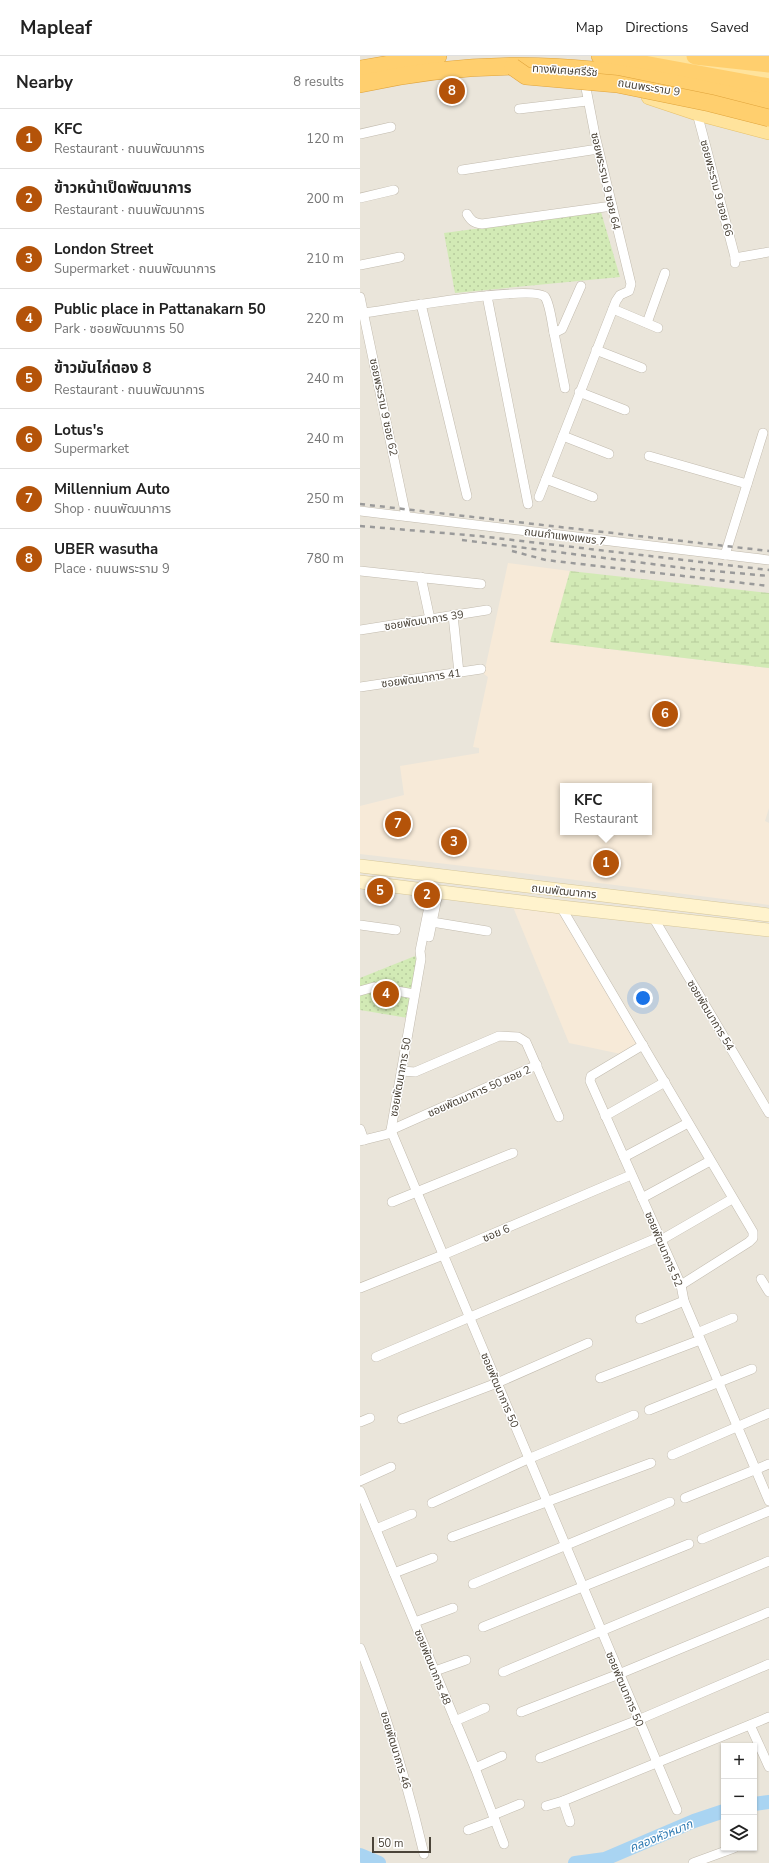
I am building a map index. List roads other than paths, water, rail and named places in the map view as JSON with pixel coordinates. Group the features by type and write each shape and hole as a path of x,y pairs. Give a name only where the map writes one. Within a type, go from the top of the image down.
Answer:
{"highway":[{"path":"360,69 438,56"},
{"name":"ทางพิเศษศรีรัช","path":"600,56 769,87"},
{"path":"695,56 769,64"},
{"path":"360,84 428,72 477,67 513,67 526,76 617,84 710,103 769,112"}],"main road":[{"path":"360,62 387,56"},
{"path":"650,56 769,77"},
{"path":"765,56 769,57"},
{"name":"ถนนพระราม 9","path":"360,92 429,78 477,74 537,74 656,86 769,112"},
{"path":"583,78 635,92 697,114 769,132"},
{"name":"ถนนพัฒนาการ","path":"360,866 769,915"},
{"name":"ถนนพัฒนาการ","path":"360,882 561,907 769,930"}],"street":[{"name":"ซอยพระราม 9 ซอย 64","path":"583,78 598,149 631,284 629,291 620,295 613,309"},
{"path":"519,109 587,101"},
{"name":"ซอยพระราม 9 ซอย 66","path":"697,114 735,261 769,252"},
{"path":"360,134 391,127"},
{"path":"462,170 598,149"},
{"path":"360,198 394,190"},
{"path":"467,214 471,220 482,224 612,206"},
{"path":"360,265 400,257"},
{"path":"647,323 665,273"},
{"path":"554,332 562,329 581,286"},
{"path":"364,313 487,296 521,293 540,294 547,302 564,388"},
{"path":"487,296 528,504"},
{"name":"ซอยพระราม 9 ซอย 62","path":"360,297 406,516"},
{"path":"421,304 467,496"},
{"path":"539,496 613,309 658,328"},
{"path":"596,350 642,368"},
{"path":"579,392 625,410"},
{"path":"725,555 763,433"},
{"path":"563,436 609,454"},
{"path":"649,456 747,484"},
{"path":"546,479 593,497"},
{"name":"ถนนกำแพงเพชร 7","path":"360,511 769,560"},
{"path":"360,571 481,584"},
{"path":"422,577 430,618"},
{"name":"ซอยพัฒนาการ 39","path":"360,630 487,610"},
{"path":"453,615 459,673"},
{"name":"ซอยพัฒนาการ 41","path":"360,687 481,670"},
{"name":"ซอยพัฒนาการ 50","path":"421,959 425,952 432,922 435,892"},
{"name":"ซอยพัฒนาการ 50","path":"435,892 420,950 421,959 392,1131 528,1459 677,1810"},
{"path":"561,907 665,1082 732,1199 753,1232 753,1238 750,1242 681,1285"},
{"name":"ซอยพัฒนาการ 54","path":"653,917 769,1113"},
{"path":"432,922 487,931"},
{"path":"360,925 396,930"},
{"path":"360,991 374,988 414,994"},
{"path":"401,1071 414,1072 499,1036 518,1037 526,1042 537,1065"},
{"name":"ซอยพัฒนาการ 52","path":"643,1045 590,1078 590,1081 681,1285 684,1301 769,1501"},
{"name":"ซอยพัฒนาการ 50 ซอย 2","path":"362,1140 392,1131 537,1065 559,1117"},
{"path":"605,1116 665,1082"},
{"path":"624,1157 688,1123"},
{"path":"360,1130 362,1140"},
{"path":"392,1202 513,1153"},
{"path":"642,1198 710,1161"},
{"name":"ซอย 6","path":"360,1288 443,1255 631,1175"},
{"path":"376,1356 469,1316 660,1238 732,1199"},
{"path":"761,1279 769,1292"},
{"path":"640,1319 684,1301"},
{"path":"600,1378 699,1336 733,1318"},
{"path":"402,1419 497,1383 588,1343"},
{"path":"649,1410 752,1369"},
{"path":"672,1454 769,1413"},
{"path":"432,1503 528,1459 634,1415"},
{"path":"360,1422 370,1418"},
{"path":"452,1537 651,1463"},
{"path":"685,1498 769,1464"},
{"path":"360,1481 391,1467"},
{"name":"ซอยพัฒนาการ 48","path":"360,1491 475,1768 504,1844"},
{"path":"473,1584 670,1502"},
{"path":"702,1539 769,1511"},
{"path":"376,1529 412,1514"},
{"path":"484,1627 689,1544"},
{"path":"394,1573 433,1558"},
{"path":"502,1672 602,1632 769,1561"},
{"path":"415,1622 453,1608"},
{"path":"521,1712 619,1674 769,1612"},
{"name":"ซอยพัฒนาการ 46","path":"360,1648 392,1733 405,1775 424,1854"},
{"path":"435,1671 466,1660"},
{"path":"540,1758 638,1720 769,1664"},
{"path":"455,1721 485,1708"},
{"path":"546,1806 563,1801 769,1717"},
{"path":"750,1724 769,1766"},
{"path":"475,1768 502,1756"},
{"path":"563,1801 570,1822"},
{"path":"468,1830 520,1804"},
{"path":"693,1863 726,1851"}],"waterway":[{"name":"คลองหัวหมาก","path":"757,1804 769,1802"},
{"name":"คลองหัวหมาก","path":"575,1863 605,1859 694,1821 721,1812"},
{"name":"คลองหัวหมาก","path":"360,1855 379,1863"}],"railway":[{"path":"360,504 769,551"},
{"path":"360,526 479,536 769,570"},
{"path":"462,540 692,569 769,576"},
{"path":"512,551 546,560 769,586"}],"place":[{"name":"UBER wasutha","path":"452,91"},
{"name":"Lotus's","path":"665,714"},
{"name":"Millennium Auto","path":"398,824"},
{"name":"London Street","path":"454,842"},
{"name":"KFC","path":"606,863"},
{"name":"ข้าวมันไก่ตอง 8","path":"380,891"},
{"name":"ข้าวหน้าเป็ดพัฒนาการ","path":"427,895"},
{"name":"Public place in Pattanakarn 50","path":"386,994"}]}
